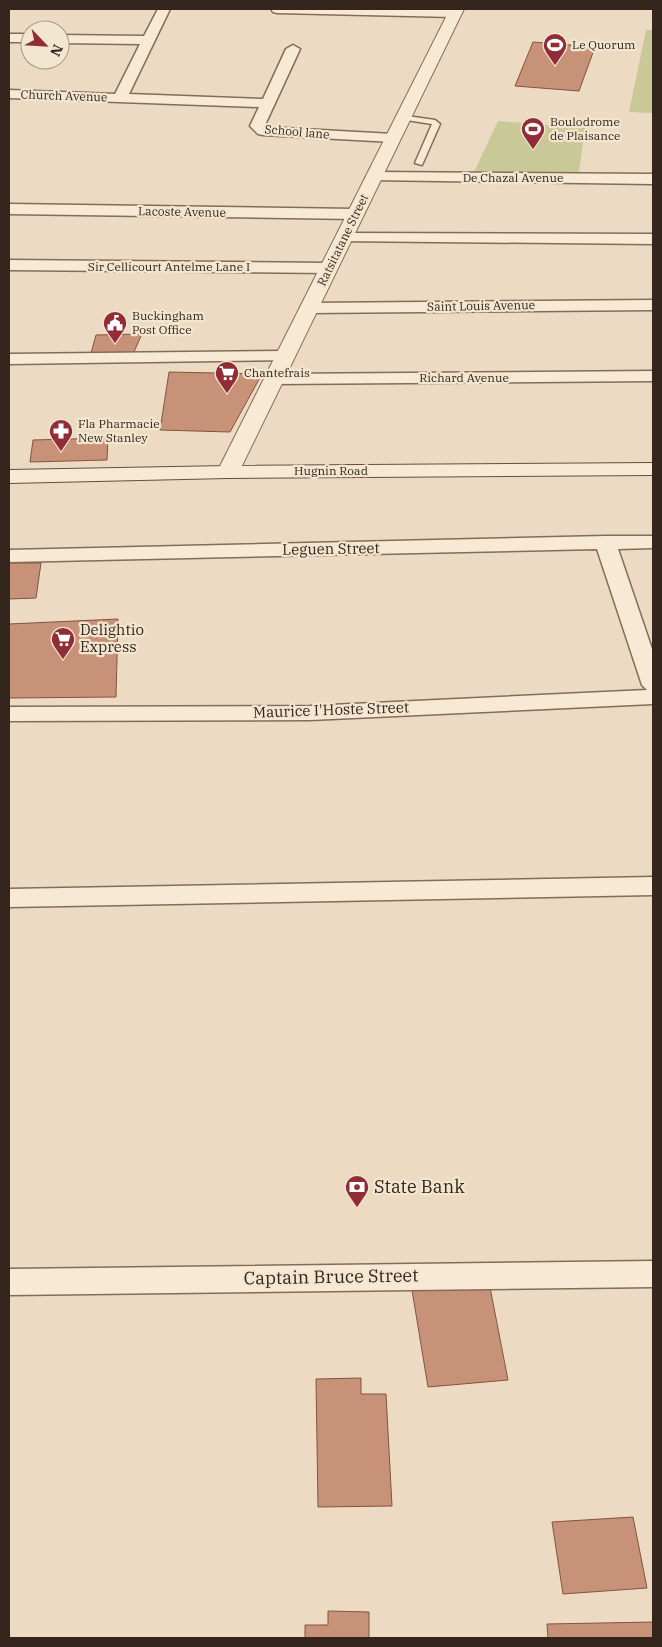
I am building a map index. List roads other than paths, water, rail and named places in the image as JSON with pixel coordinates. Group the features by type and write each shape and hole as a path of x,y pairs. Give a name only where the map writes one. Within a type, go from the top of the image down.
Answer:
{"street":[{"path":"120,98 164,9"},
{"path":"277,9 455,11"},
{"name":"Ratsitatane Street","path":"228,472 455,11"},
{"path":"70,39 149,40"},
{"name":"School lane","path":"293,49 257,126 263,131 393,138"},
{"name":"Church Avenue","path":"9,94 267,103"},
{"name":"De Chazal Avenue","path":"374,177 653,179"},
{"name":"Lacoste Avenue","path":"9,209 356,214"},
{"path":"344,238 653,239"},
{"name":"Sir Cellicourt Antelme Lane I","path":"9,265 329,268"},
{"name":"Saint Louis Avenue","path":"309,308 653,304"},
{"path":"9,359 285,356"},
{"name":"Richard Avenue","path":"274,379 653,376"},
{"name":"Hugnin Road","path":"9,477 228,472 653,469"},
{"path":"605,542 653,686"},
{"name":"Leguen Street","path":"9,556 653,542"},
{"name":"Maurice I'Hoste Street","path":"9,714 310,713 653,697"},
{"path":"9,898 653,886"},
{"name":"Captain Bruce Street","path":"9,1282 653,1274"}],"lane":[{"path":"403,117 429,120 436,124 419,163"}],"place":[{"name":"Le Quorum","path":"555,66"},
{"name":"Boulodrome de Plaisance","path":"533,150"},
{"name":"Buckingham Post Office","path":"115,344"},
{"name":"Chantefrais","path":"227,394"},
{"name":"Fla Pharmacie New Stanley","path":"61,452"},
{"name":"Delightio Express","path":"63,660"},
{"name":"State Bank","path":"357,1208"}]}
